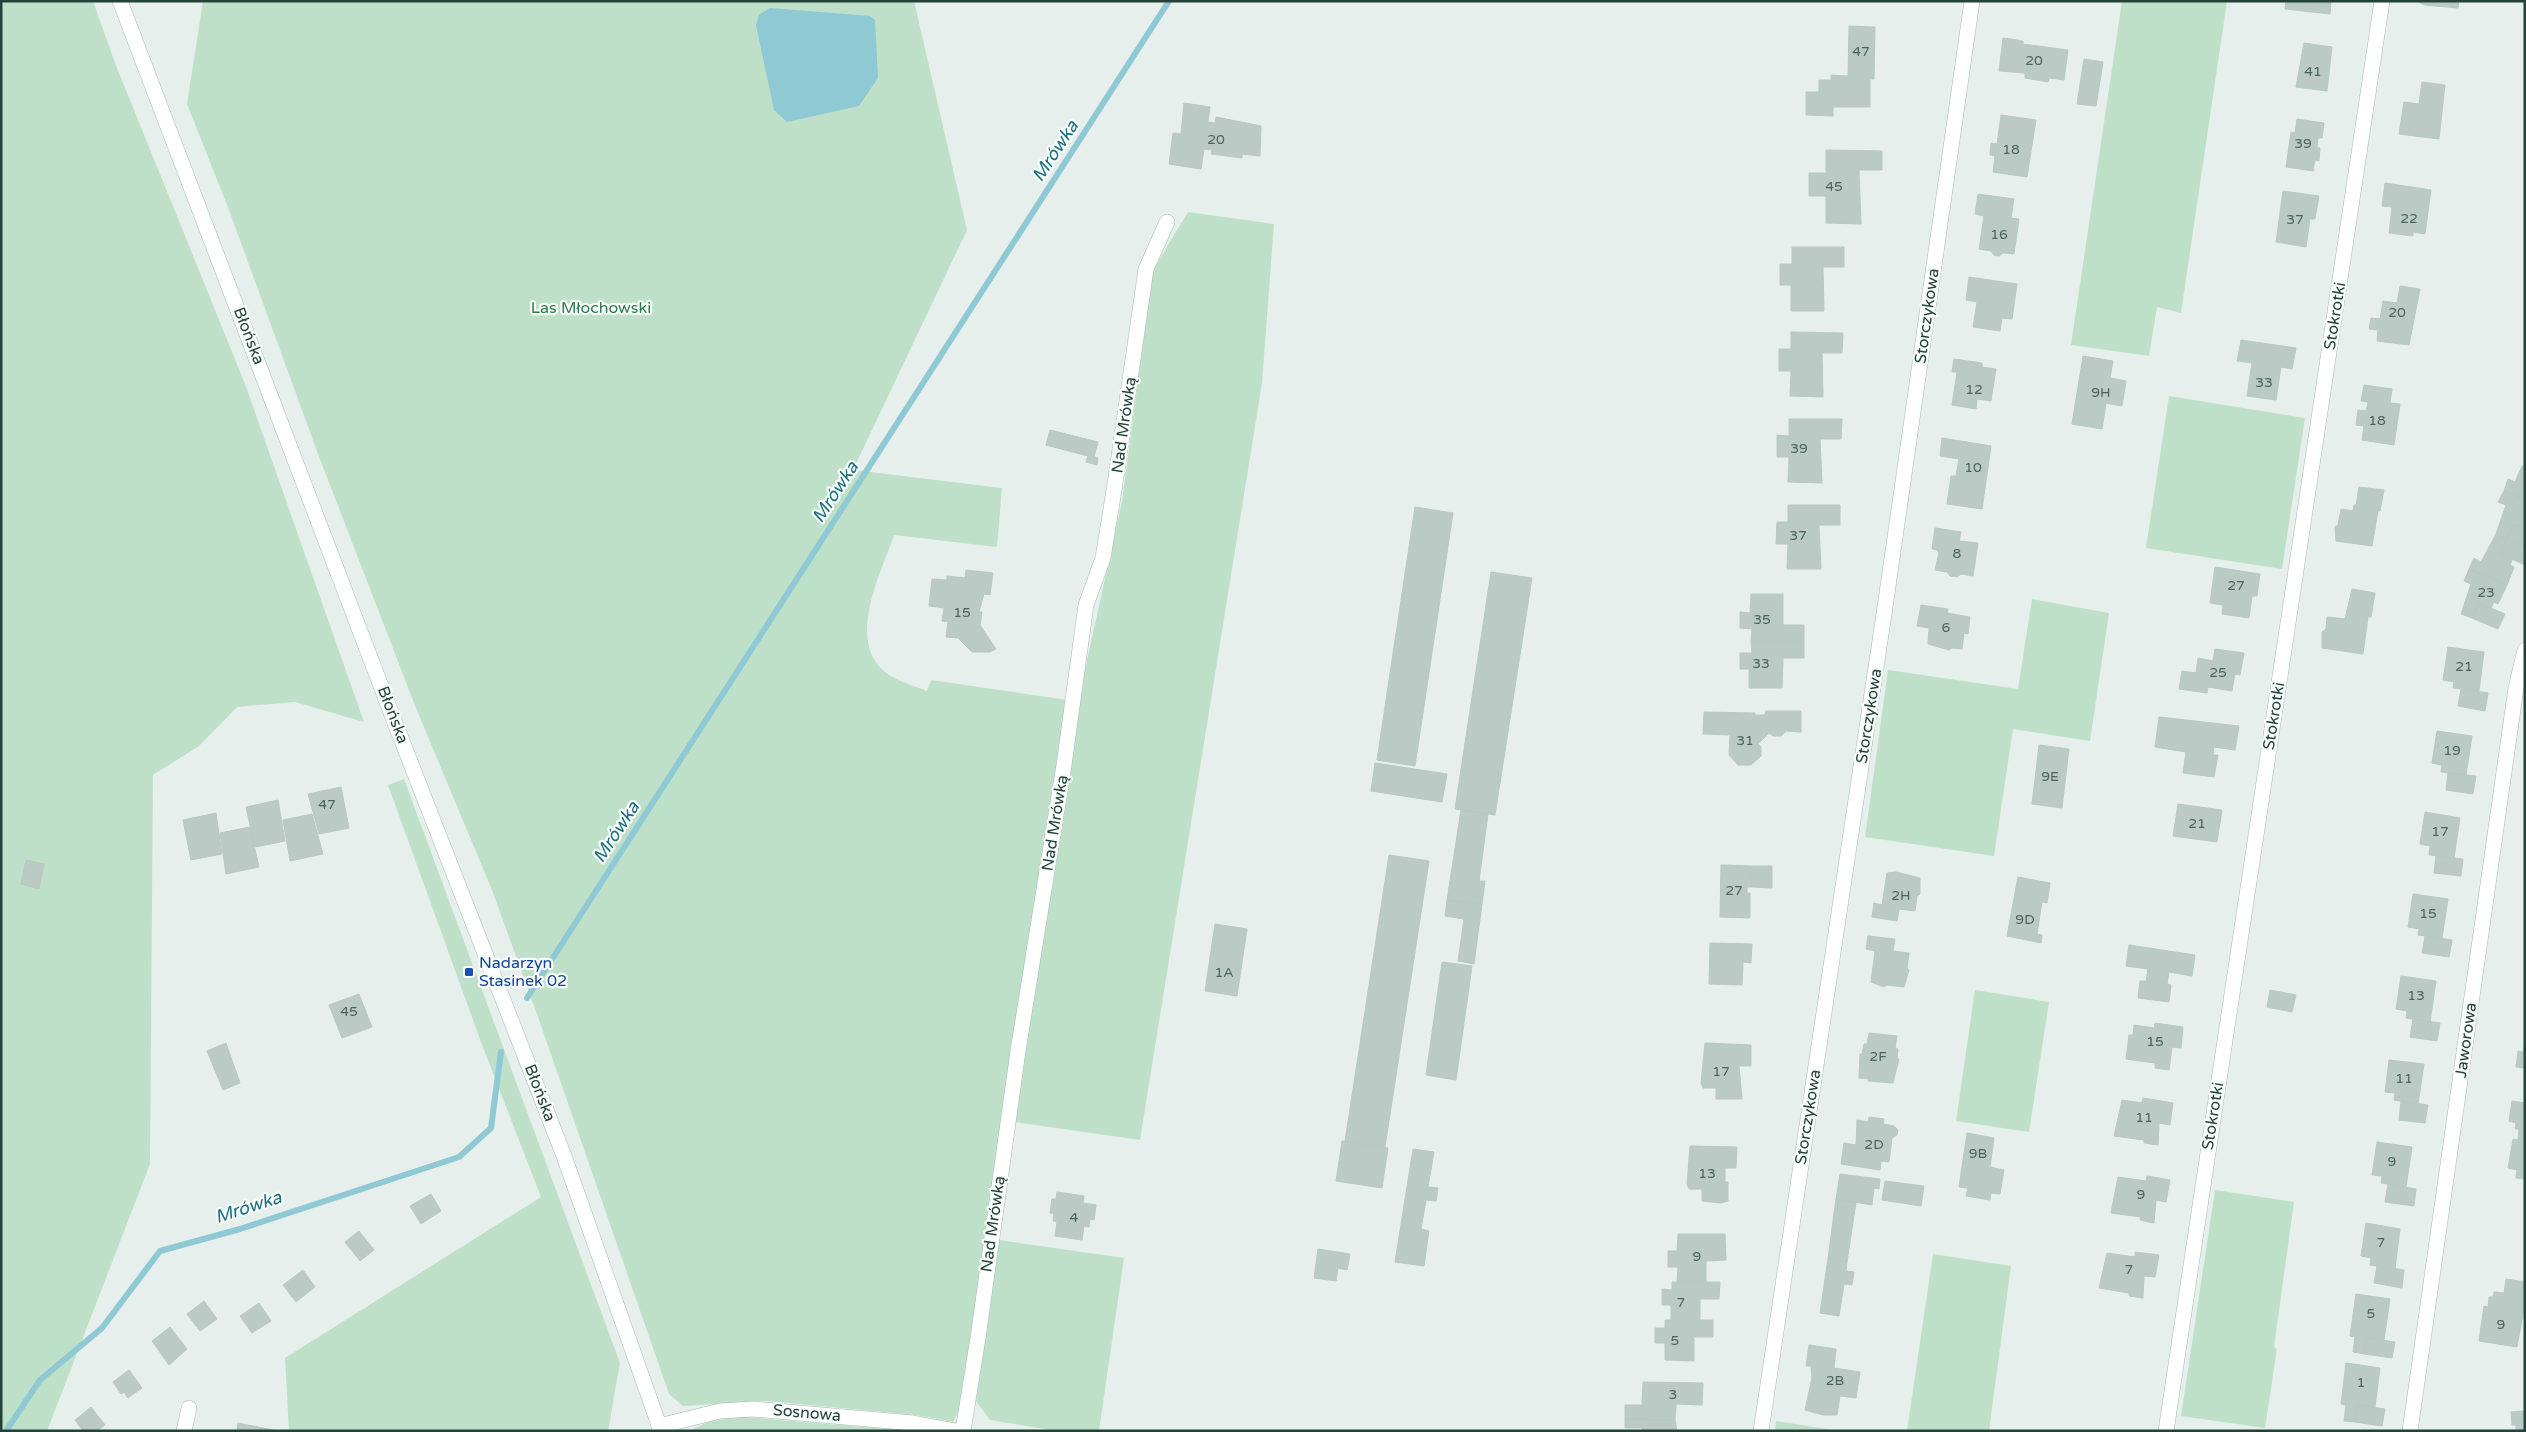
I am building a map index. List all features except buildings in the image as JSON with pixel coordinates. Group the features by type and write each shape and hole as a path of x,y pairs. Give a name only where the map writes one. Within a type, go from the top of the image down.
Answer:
{"street":[{"name":"Błońska","path":"120,1 394,719 564,1156 660,1428"},
{"name":"Storczykowa","path":"1761,1431 1884,614 1972,1"},
{"name":"Stokrotki","path":"2166,1431 2382,1"},
{"name":"Nad Mrówką","path":"963,1431 978,1338 1018,1051 1063,774 1086,605 1103,558 1146,269 1167,222"},
{"name":"Jaworowa","path":"2410,1431 2514,698 2525,650"},
{"path":"184,1431 189,1408"},
{"name":"Sosnowa","path":"660,1428 720,1411 753,1408 913,1423 956,1431"}],"green space":[{"path":"1,1 93,1 115,63 245,384 364,722 295,702 237,707 199,746 153,775 150,1164 47,1431 1,1431"},
{"name":"Las Młochowski","path":"203,1 914,1 967,230 853,470 1002,488 997,547 894,535 870,606 867,625 868,642 874,658 885,672 900,681 927,691 931,680 1068,700 964,1401 953,1422 916,1415 766,1401 683,1406 669,1394 492,890 416,708 318,454 229,210 187,104"},
{"path":"2122,1 2227,1 2181,313 2157,307 2149,356 2071,345"},
{"path":"1188,212 1274,224 1262,383 1140,1140 1014,1122 1078,702 1122,501 1153,270"},
{"path":"2169,396 2305,418 2282,569 2146,548"},
{"path":"2032,599 2109,613 2090,741 2013,729 1994,856 1865,837 1888,670 2018,689"},
{"path":"404,779 620,1363 608,1431 289,1431 285,1358 541,1197 481,1042 388,785"},
{"path":"1975,990 2049,1002 2029,1132 1956,1121"},
{"path":"2215,1190 2294,1202 2274,1347 2277,1349 2265,1428 2181,1416"},
{"path":"999,1240 1124,1258 1099,1431 1057,1431 990,1420 976,1401"},
{"path":"1933,1254 2011,1266 1989,1431 1907,1431"},
{"path":"745,1417 910,1431 689,1431 710,1421"},
{"path":"1776,1421 1839,1431 1775,1431"}],"water":[{"path":"770,8 870,16 875,20 878,78 859,106 787,122 774,110 756,25 759,15"}],"waterway":[{"name":"Mrówka","path":"527,998 1169,1"},
{"name":"Mrówka","path":"6,1431 40,1380 102,1328 160,1251 240,1229 459,1157 491,1128 501,1052"}],"place":[{"name":"Nadarzyn Stasinek 02","path":"469,972"}]}
